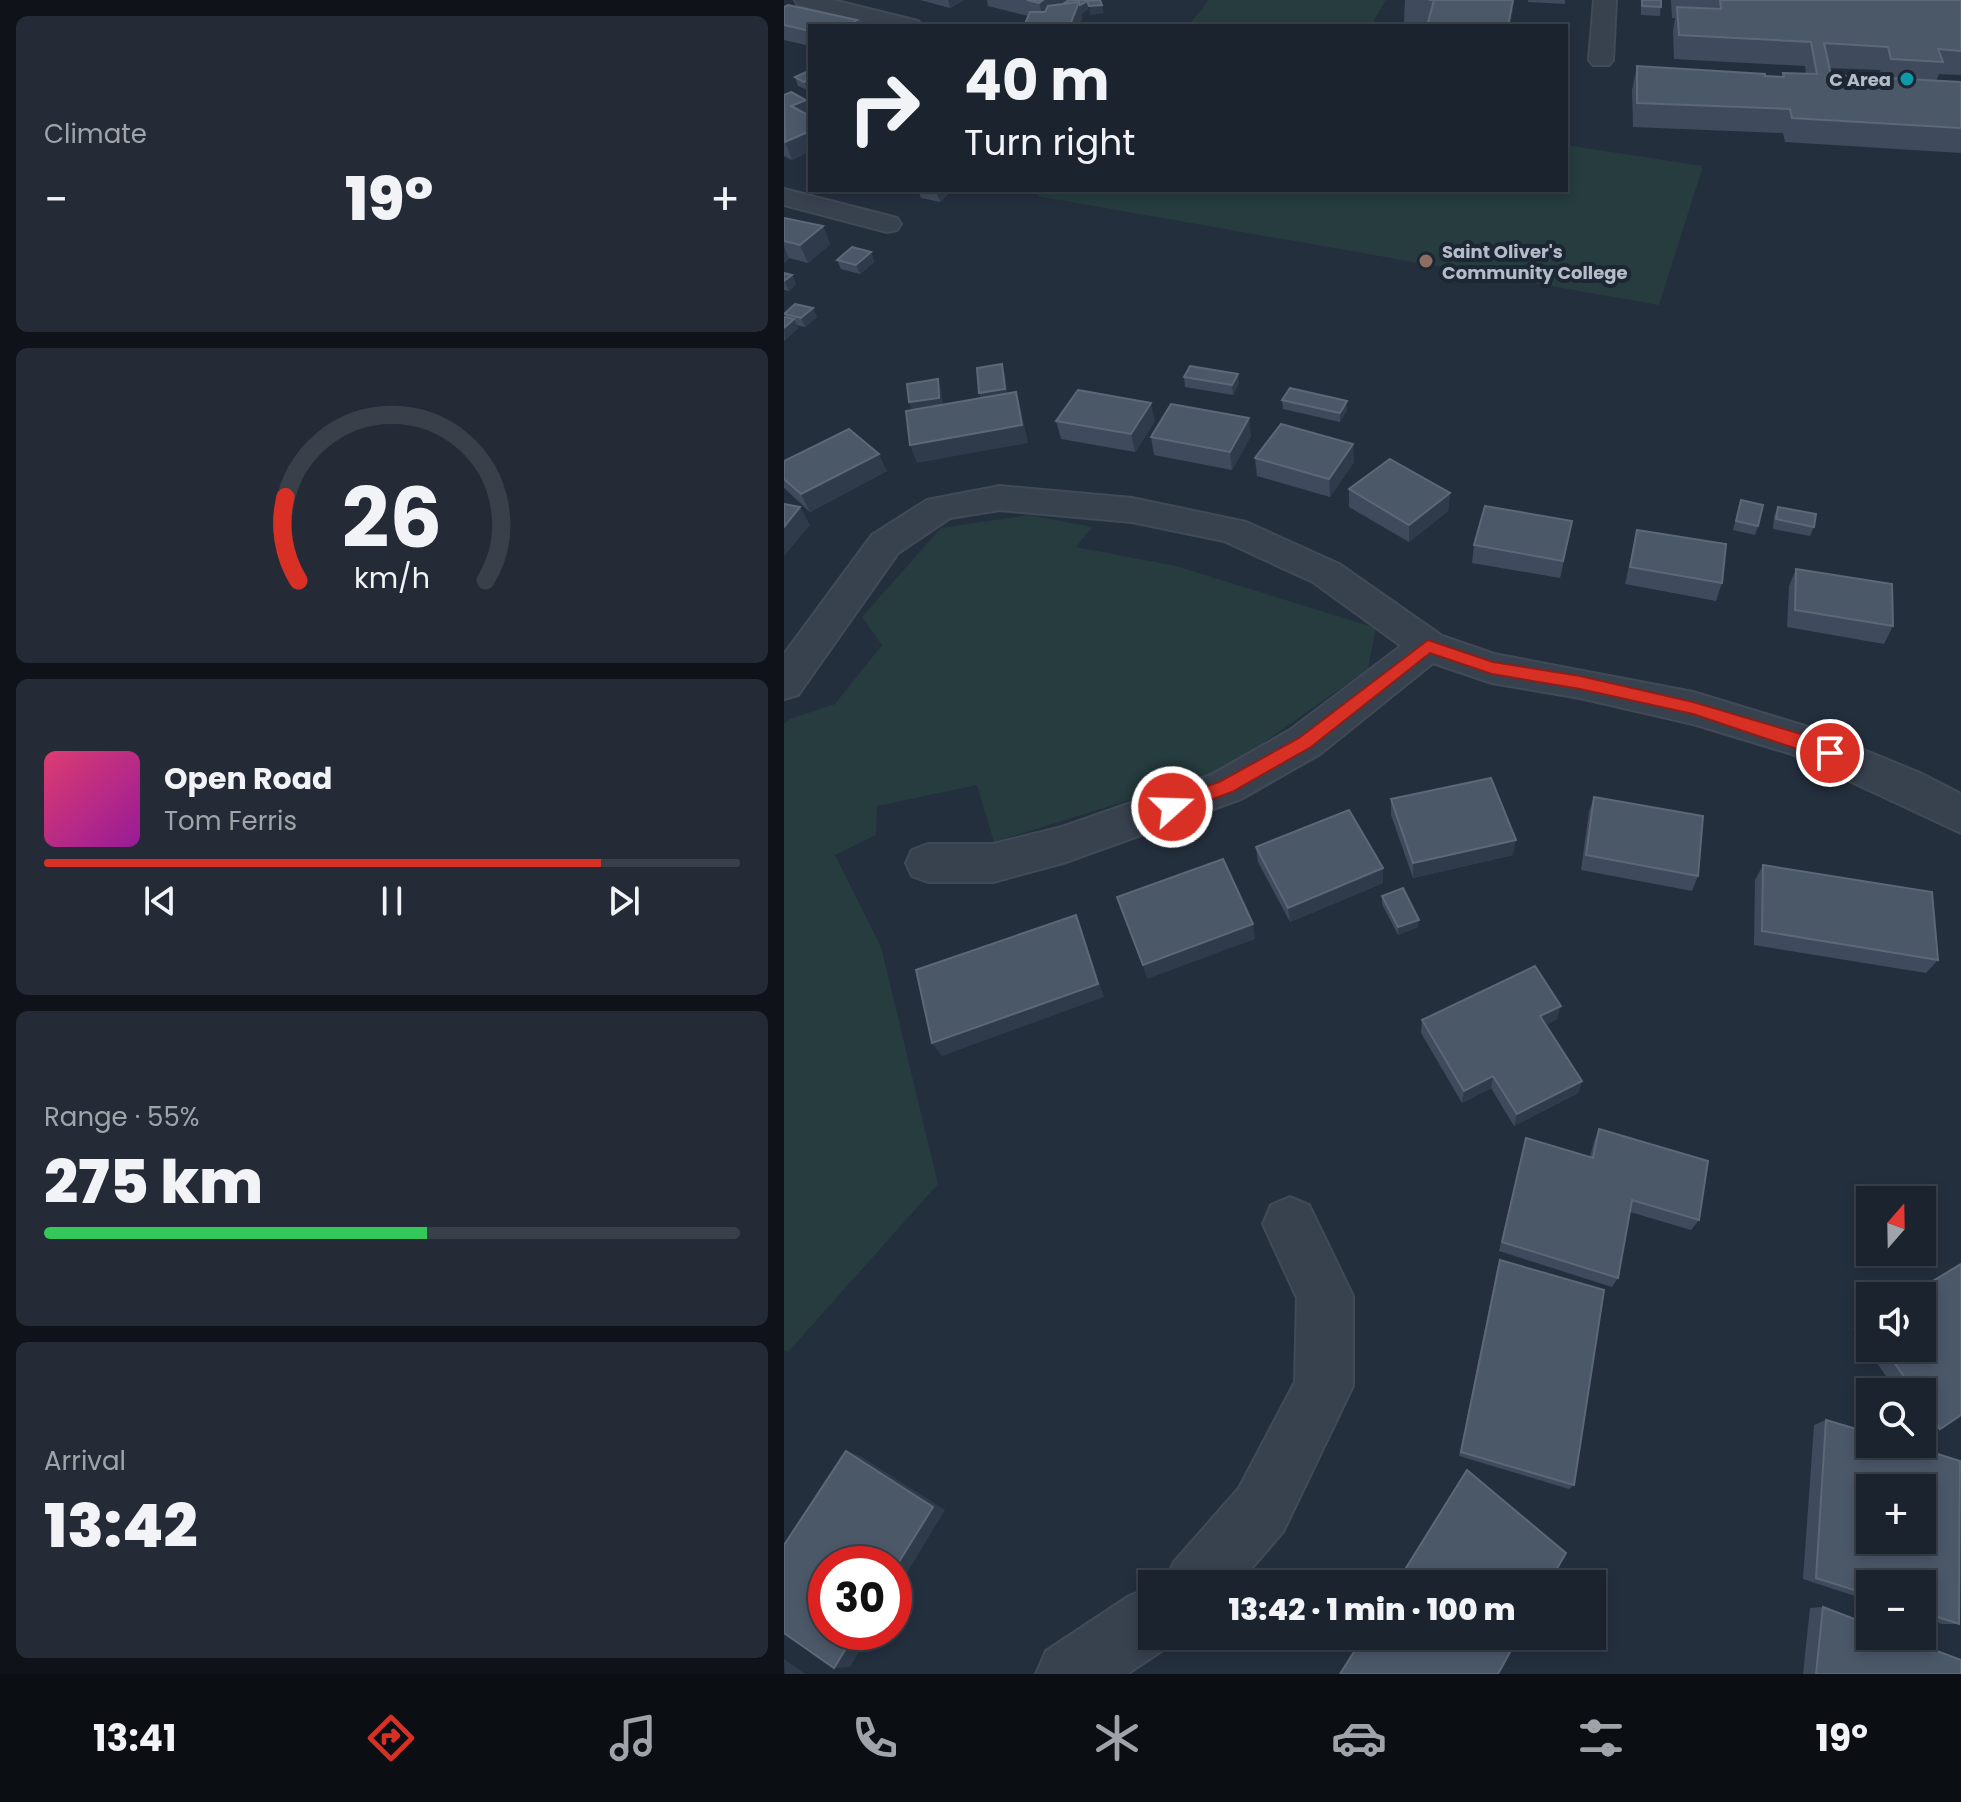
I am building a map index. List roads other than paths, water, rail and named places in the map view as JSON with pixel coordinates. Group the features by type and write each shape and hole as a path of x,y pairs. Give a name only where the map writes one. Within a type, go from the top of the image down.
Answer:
{"street":[{"path":"806,0 902,24"},
{"path":"1601,60 1605,0"},
{"path":"784,197 887,224"},
{"path":"784,684 885,544 940,508 1000,498 1132,510 1233,531 1326,573 1428,646 1492,668 1580,683 1693,708 1805,742 1905,785 1961,815"},
{"path":"928,863 993,863 1063,845 1226,787 1305,742 1428,646"},
{"path":"1208,1570 1261,1510 1324,1386 1325,1296 1290,1224"},
{"path":"1069,1674 1138,1628"}],"place":[{"name":"C Area","path":"1907,79"},
{"name":"Saint Oliver's Community College","path":"1426,261"}]}
